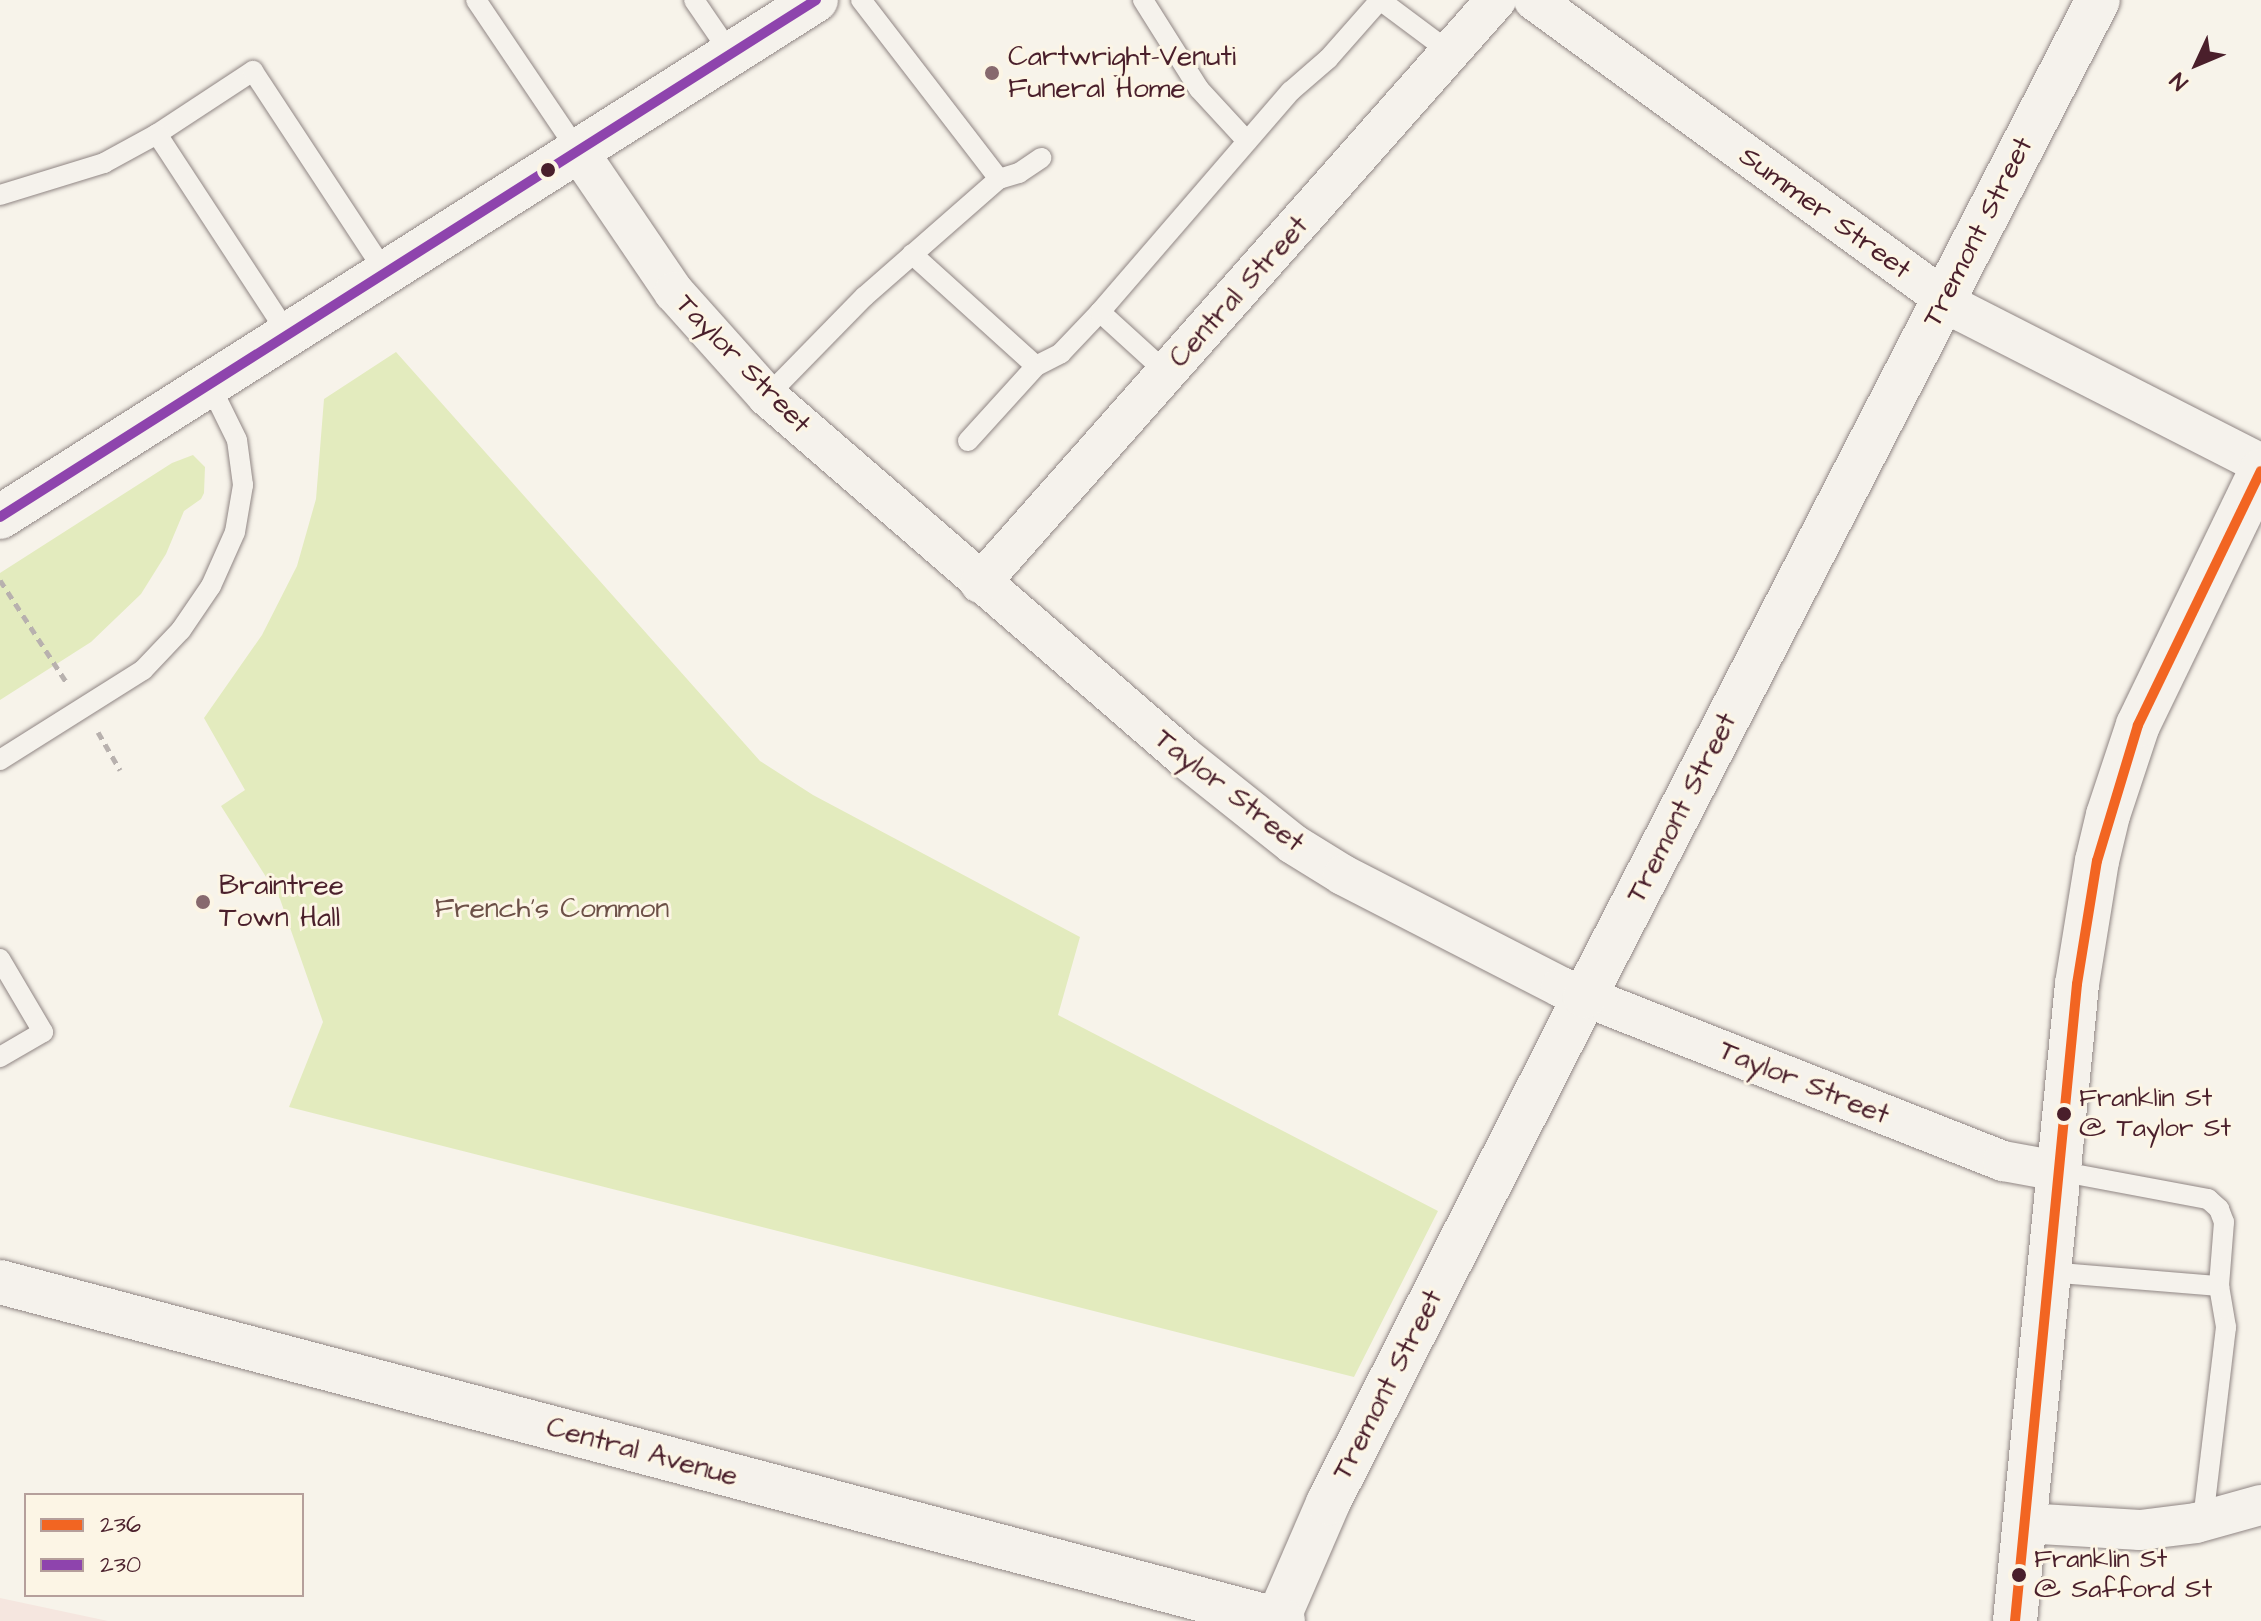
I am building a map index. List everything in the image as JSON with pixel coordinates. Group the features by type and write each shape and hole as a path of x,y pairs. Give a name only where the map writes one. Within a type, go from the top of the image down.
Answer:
{"main road":[{"path":"0,517 816,0"},
{"name":"Tremont Street","path":"1279,1621 1328,1503 1585,996 2098,0"},
{"path":"2015,1621 2058,1171 2086,919 2108,815 2154,691 2261,471"},
{"name":"Central Avenue","path":"0,1282 1279,1621"}],"street":[{"name":"Central Street","path":"980,583 1496,0"},
{"name":"Summer Street","path":"1556,6 1943,300 2261,464"},
{"name":"Taylor Street","path":"578,151 674,292 767,396 1184,757 1293,844 1343,875 1537,976 2003,1161 2058,1171"},
{"path":"2024,1523 2140,1530 2203,1521 2261,1505"}],"lane":[{"path":"476,0 578,151"},
{"path":"694,0 731,54"},
{"path":"861,0 999,179"},
{"path":"1143,0 1199,89 1247,141"},
{"path":"968,441 1036,366 1061,353 1100,312 1247,141 1380,0 1451,53"},
{"path":"0,195 104,163 157,134 253,71 385,272"},
{"path":"157,134 288,334"},
{"path":"767,396 912,254 999,179 1019,173 1041,158"},
{"path":"912,254 1036,366"},
{"path":"1100,312 1167,373"},
{"path":"0,760 143,670 163,652 197,610 225,559 240,508 243,485 237,440 209,383"},
{"path":"0,959 43,1032 0,1057"},
{"path":"2058,1171 2208,1199 2219,1209 2224,1222 2219,1286 2226,1327 2203,1521"},
{"path":"2048,1272 2219,1286"}],"path":[{"path":"0,580 120,770"}],"shaded area":[{"path":"0,1598 108,1621 0,1621"}],"green space":[{"name":"French's Common","path":"396,352 760,761 813,795 1080,937 1058,1015 1438,1211 1354,1377 289,1107 323,1022 280,899 221,806 245,790 204,718 262,635 297,566 316,499 324,399"},
{"path":"193,455 205,467 204,493 201,499 184,511 166,554 141,594 91,642 0,700 0,573 172,463"}],"transit line":[{"name":"230","path":"0,517 816,0"},
{"name":"236","path":"2015,1621 2077,984 2097,861 2138,725 2261,471"}],"place":[{"name":"Cartwright-Venuti Funeral Home","path":"992,73"},
{"name":"Braintree Town Hall","path":"203,902"},
{"name":"Franklin St @ Taylor St","path":"2064,1114"},
{"name":"Franklin St @ Safford St","path":"2019,1575"}]}
